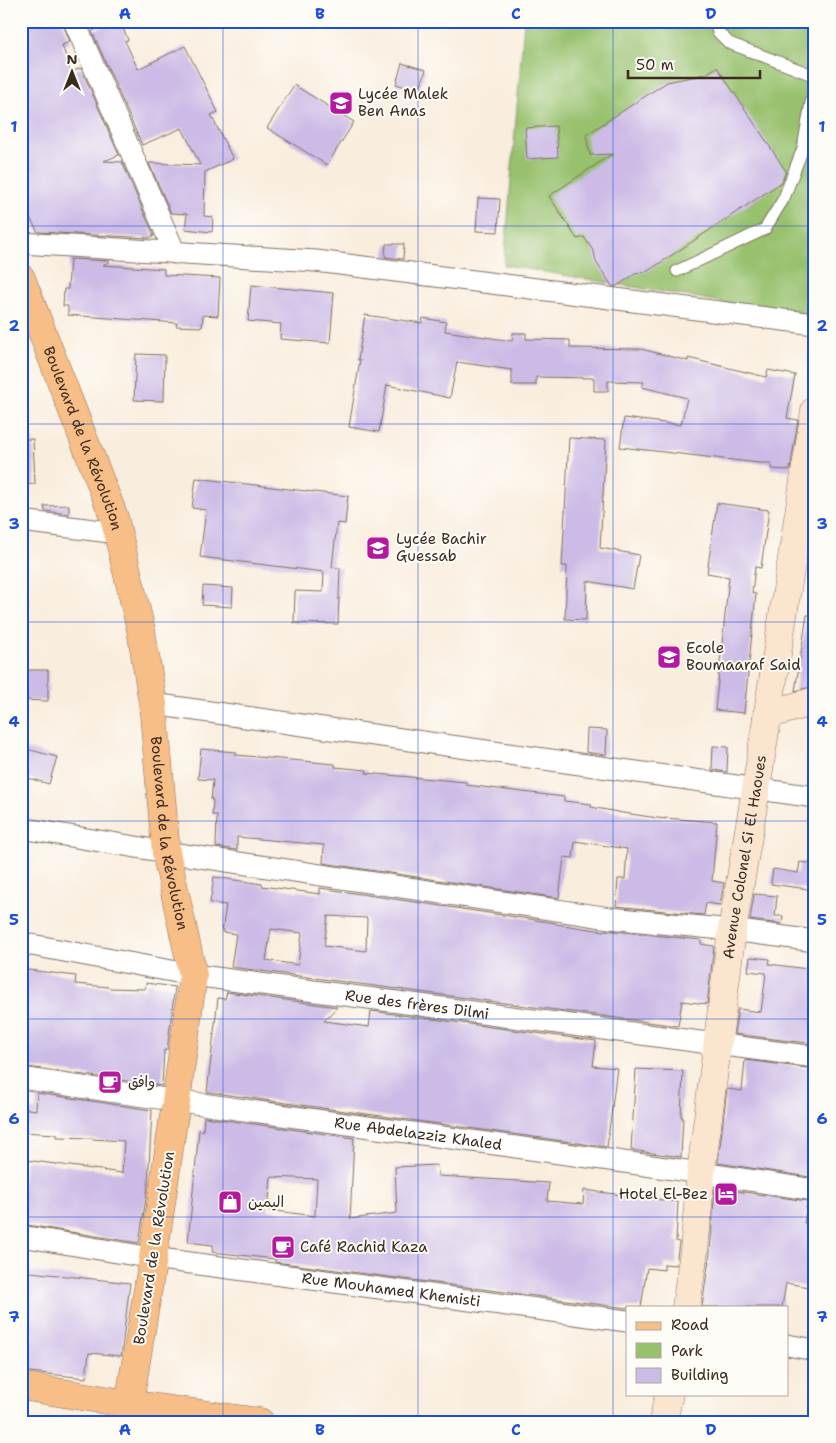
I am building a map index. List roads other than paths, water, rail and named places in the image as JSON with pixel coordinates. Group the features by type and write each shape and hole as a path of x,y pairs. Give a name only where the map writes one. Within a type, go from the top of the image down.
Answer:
{"main road":[{"name":"Boulevard de la Révolution","path":"21,278 114,517 118,533 141,630 153,704 166,852 193,975 176,1102 129,1413"},
{"name":"Avenue Colonel Si El Haoues","path":"686,1306 732,930 768,715 815,410"},
{"path":"768,715 815,701"},
{"path":"21,1386 129,1413 260,1422"},
{"path":"664,1422 669,1396"}],"street":[{"path":"74,21 175,253"},
{"path":"21,243 316,261 815,324"},
{"path":"21,521 118,533"},
{"path":"153,704 815,797"},
{"path":"21,828 166,852 610,918 732,930 815,941"},
{"name":"Rue des frères Dilmi","path":"21,943 193,975 815,1057"},
{"name":"Rue Abdelazziz Khaled","path":"21,1078 176,1102 701,1172 815,1190"},
{"name":"Rue Mouhamed Khemisti","path":"21,1236 153,1258 626,1321"},
{"path":"788,1345 815,1350"}],"lane":[{"path":"715,21 718,32 729,43 815,76"},
{"path":"677,271 765,229 784,198 803,148 815,80"}],"place":[{"name":"Lycée Malek Ben Anas","path":"341,103"},
{"name":"Lycée Bachir Guessab","path":"378,548"},
{"name":"Ecole Boumaaraf Said","path":"669,657"},
{"name":"وافق","path":"110,1082"},
{"name":"Hotel El-Bez","path":"726,1194"},
{"name":"اليمين","path":"230,1202"},
{"name":"Café Rachid Kaza","path":"283,1247"}]}
